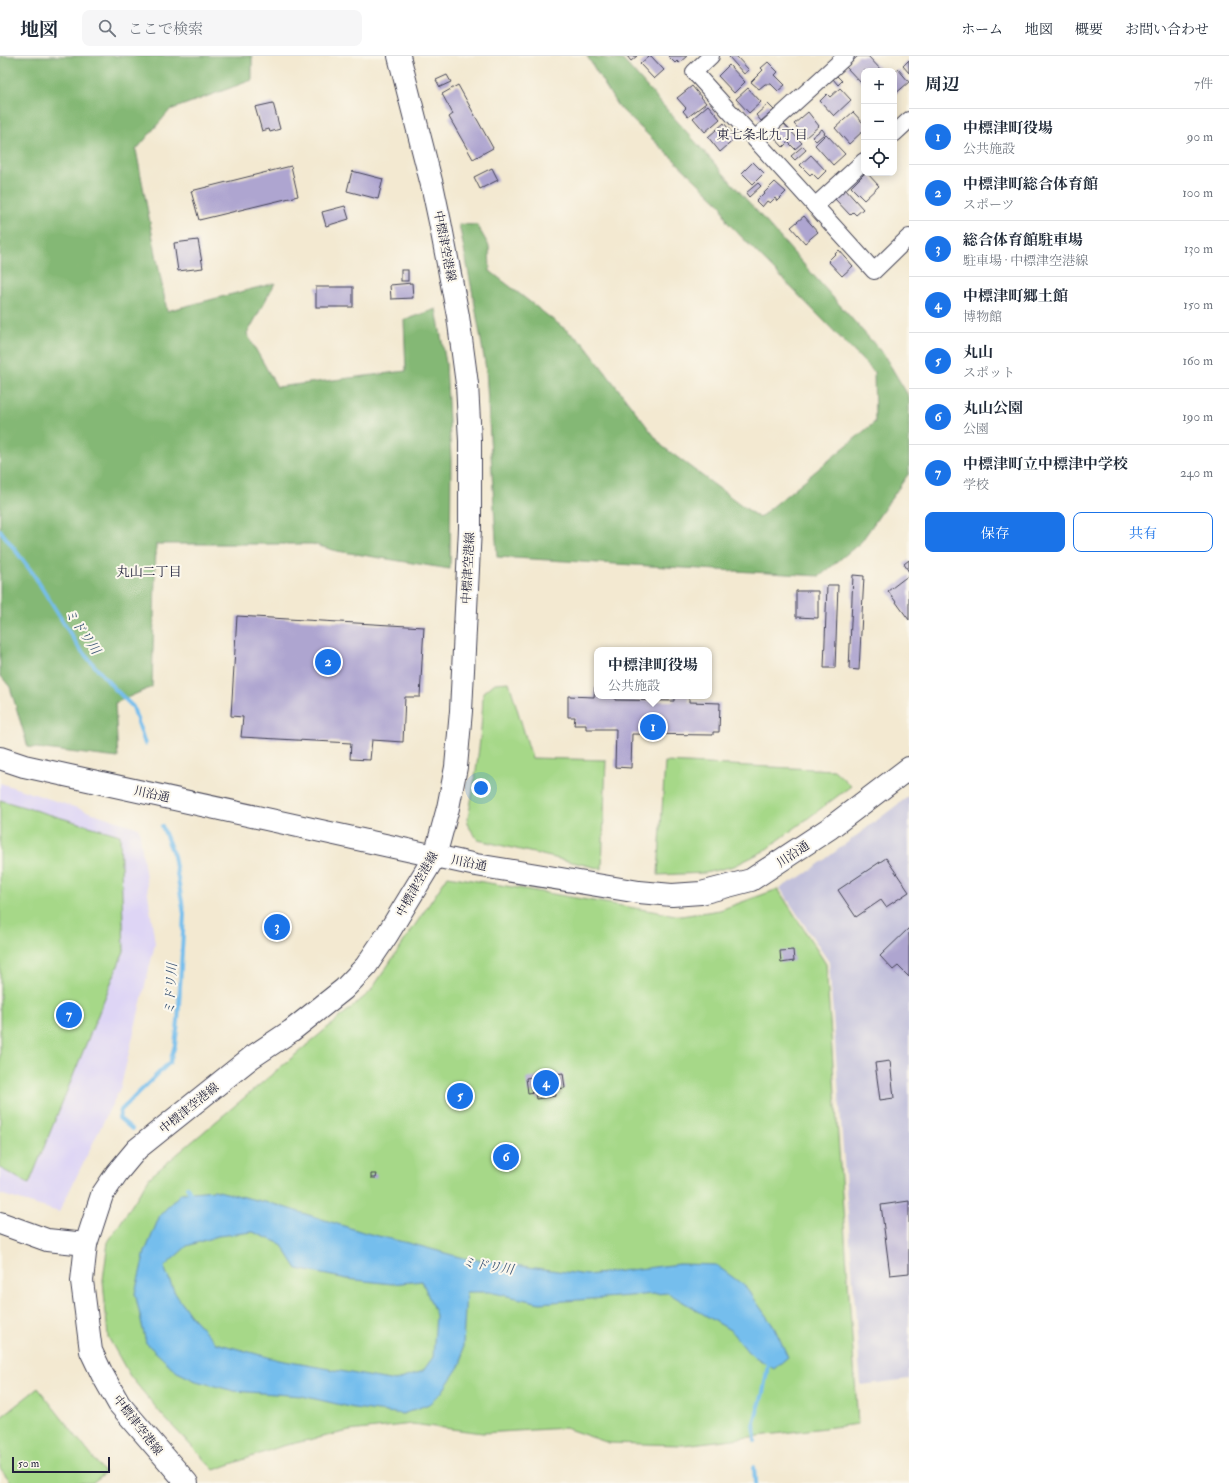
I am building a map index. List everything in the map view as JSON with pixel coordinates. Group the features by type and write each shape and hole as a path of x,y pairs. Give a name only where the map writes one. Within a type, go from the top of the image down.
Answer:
{"main road":[{"name":"中標津空港線","path":"187,1483 119,1404 91,1351 82,1281 86,1244 102,1195 117,1173 137,1149 252,1057 291,1031 344,989 366,966 387,935 435,856 448,808 456,767 461,711 470,528 470,441 467,384 457,308 433,189 399,56"},
{"name":"川沿通","path":"0,758 24,766 476,865 639,892 672,895 701,893 752,880 830,828 909,768"},
{"path":"0,1223 47,1240 86,1244"}],"street":[{"path":"711,56 694,72 874,271 909,237"},
{"path":"755,139 846,56"},
{"path":"897,131 909,120"},
{"path":"815,206 861,164"}],"shaded area":[{"path":"0,783 139,828 155,944 121,1086 59,1212 0,1194"},
{"path":"909,796 909,1379 861,1385 829,962 780,888 807,873"}],"green space":[{"path":"0,56 252,56 252,80 170,110 136,150 167,311 275,283 247,334 277,387 406,371 404,320 436,309 446,363 451,459 450,569 337,551 312,544 156,544 152,687 115,703 118,758 28,747 10,687 0,675"},
{"path":"587,56 623,60 884,355 909,397 909,473 861,542 820,576 497,557 486,369 459,224 477,225 489,246 490,271 583,343 662,446 759,518 875,422 874,372 727,222 721,205 617,105"},
{"path":"509,682 532,758 606,760 602,869 478,840 467,824 478,759 483,693 495,683"},
{"path":"665,762 834,770 851,786 764,851 734,866 705,873 658,875"},
{"path":"0,800 120,835 124,951 29,1184 0,1168"},
{"path":"448,876 681,916 720,910 778,889 826,964 858,1424 683,1445 609,1443 565,1428 483,1433 412,1424 349,1431 282,1446 214,1470 163,1416 130,1376 108,1337 103,1280 108,1242 150,1177 370,992"},
{"path":"38,1388 105,1473 92,1483 12,1483 0,1468 0,1418"}],"water":[{"path":"214,1190 277,1205 366,1233 463,1258 587,1275 680,1264 716,1265 746,1287 774,1327 788,1357 774,1369 749,1353 730,1330 668,1293 540,1303 489,1292 466,1292 462,1362 442,1392 429,1404 403,1414 354,1408 302,1396 234,1391 196,1381 177,1372 146,1343 135,1293 145,1252 160,1215 181,1193","holes":["253,1232 281,1244 297,1269 347,1279 392,1284 422,1281 436,1315 433,1357 423,1371 395,1381 279,1360 216,1343 190,1315 175,1293 164,1267 187,1246 218,1236"]}],"building":[{"path":"627,56 637,56 631,61"},
{"path":"651,56 664,70 654,79 640,64"},
{"path":"668,56 687,56 679,63 677,61 675,63"},
{"path":"736,56 749,70 744,74 729,57"},
{"path":"858,56 868,56 879,68 861,68 861,83 846,67"},
{"path":"909,60 909,73 903,66"},
{"path":"768,62 778,72 775,75 785,85 778,91 771,84 765,84 759,89 751,82 763,70 761,68"},
{"path":"729,65 745,82 734,93 718,76"},
{"path":"898,69 909,82 897,92"},
{"path":"447,75 451,82 440,87 436,80"},
{"path":"837,76 842,81 838,85 833,79"},
{"path":"458,85 493,148 473,159 449,117 453,114 442,94"},
{"path":"692,86 706,103 688,117 683,111 686,108 677,98"},
{"path":"748,88 761,102 749,113 736,99"},
{"path":"840,88 851,100 834,116 820,101 827,94 830,97"},
{"path":"273,103 280,129 270,132 269,129 262,131 255,107"},
{"path":"768,104 774,110 761,121 756,115"},
{"path":"708,105 720,119 705,132 693,118"},
{"path":"808,112 819,126 806,137 794,124"},
{"path":"853,112 861,121 861,133 849,144 835,128"},
{"path":"724,123 736,138 720,152 708,137"},
{"path":"783,123 802,143 795,149 788,142 783,147 771,134"},
{"path":"822,129 825,133 816,141 812,137"},
{"path":"826,134 845,154 833,165 815,145"},
{"path":"803,146 806,150 795,160 791,156"},
{"path":"811,155 826,171 818,179 812,173 810,175 800,165"},
{"path":"753,162 764,173 753,184 742,173"},
{"path":"291,166 298,196 199,220 191,191"},
{"path":"492,168 498,180 480,189 474,177"},
{"path":"352,171 383,179 378,199 347,191"},
{"path":"862,176 870,176 879,186 864,200 851,187"},
{"path":"775,182 786,192 777,201 775,198 770,203 767,201 762,207 756,201"},
{"path":"758,183 761,186 749,197 746,193"},
{"path":"845,189 863,209 856,215 853,212 850,215 835,199"},
{"path":"345,206 349,219 326,226 322,212"},
{"path":"804,216 818,232 805,243 791,227"},
{"path":"198,240 203,268 178,271 174,243"},
{"path":"839,250 853,266 842,276 828,261"},
{"path":"401,270 408,270 408,281 401,281"},
{"path":"412,283 413,298 391,299 390,285"},
{"path":"316,287 353,287 353,307 316,307"},
{"path":"909,560 909,572 904,564"},
{"path":"853,575 864,576 859,670 849,669"},
{"path":"909,575 909,620 888,591"},
{"path":"827,585 838,585 835,668 824,668"},
{"path":"796,591 818,591 818,618 796,617"},
{"path":"237,616 424,627 420,697 405,697 403,742 372,740 370,760 350,759 351,743 241,737 243,717 231,716"},
{"path":"568,696 594,697 594,699 615,700 674,701 674,699 689,699 689,702 720,703 719,732 713,732 713,735 632,734 631,768 615,767 616,729 586,729 586,725 574,725 575,717 568,717"},
{"path":"886,858 909,892 886,907 881,900 856,917 838,890"},
{"path":"909,928 909,977 898,966 893,970 880,956"},
{"path":"793,950 794,961 781,963 780,951"},
{"path":"890,1061 894,1098 880,1100 875,1063"},
{"path":"563,1073 565,1088 555,1089 556,1096 536,1099 535,1092 528,1093 526,1078"},
{"path":"371,1174 377,1174 376,1178 371,1178"},
{"path":"909,1201 909,1273 890,1275 881,1205"}],"waterway":[{"name":"ミドリ川","path":"0,530 34,575 79,648 113,687 133,707 145,744"},
{"name":"ミドリ川","path":"132,1129 119,1118 121,1110 170,1062 175,1045 178,1022 184,914 174,856 162,826"},
{"name":"ミドリ川","path":"187,1187 192,1195"},
{"path":"755,1441 754,1422 763,1393 768,1365 766,1361"},
{"path":"754,1467 755,1483"}],"place":[{"name":"中標津町総合体育館","path":"328,662"},
{"name":"中標津町役場","path":"653,727"},
{"name":"総合体育館駐車場","path":"277,927"},
{"name":"中標津町立中標津中学校","path":"69,1015"},
{"name":"中標津町郷土館","path":"546,1083"},
{"name":"丸山","path":"460,1096"},
{"name":"丸山公園","path":"506,1157"}],"district":[{"name":"東七条北九丁目","path":"762,134"},
{"name":"丸山二丁目","path":"149,571"}]}
